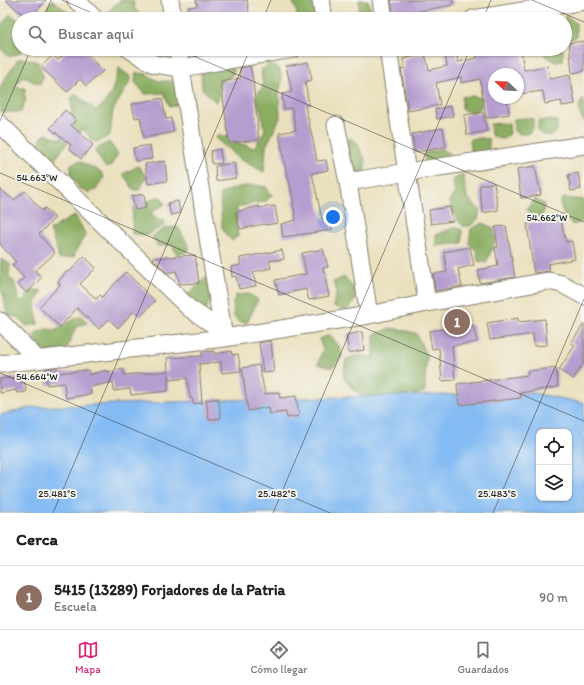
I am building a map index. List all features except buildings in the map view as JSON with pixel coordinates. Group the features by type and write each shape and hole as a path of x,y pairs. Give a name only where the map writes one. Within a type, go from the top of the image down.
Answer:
{"street":[{"path":"76,0 88,12"},
{"path":"170,0 172,12"},
{"path":"321,0 323,12"},
{"path":"381,0 383,12"},
{"path":"516,12 584,1"},
{"path":"141,56 154,64 181,68 252,56"},
{"path":"179,56 224,335"},
{"path":"389,56 427,303"},
{"path":"0,124 189,308 224,335"},
{"path":"336,125 348,182 369,315"},
{"path":"348,182 584,145"},
{"path":"0,364 369,315 548,281 562,284 584,296"},
{"path":"0,320 38,360"}],"green space":[{"path":"52,0 68,12 44,12"},
{"path":"133,0 135,9 138,12 108,12 120,1"},
{"path":"292,0 312,0 315,12 297,12"},
{"path":"359,0 368,0 370,12 356,12 359,9"},
{"path":"10,14 12,15 12,56 9,57 0,48 0,27"},
{"path":"572,20 576,23 576,37 572,40"},
{"path":"545,56 563,56 563,61 556,62"},
{"path":"18,59 28,59 38,62 43,76 40,84 23,76 16,84 20,88 25,88 24,97 26,99 21,112 0,112 0,87"},
{"path":"270,64 279,68 282,80 279,92 280,118 266,146 264,172 241,160 215,138 219,134 226,137 232,131 236,142 254,148 265,130 256,97 263,86 261,70"},
{"path":"232,66 234,70 232,75 219,84 219,98 216,102 202,89 201,73"},
{"path":"119,68 132,78 113,110 110,135 97,142 92,141 84,129 71,138 53,162 40,156 37,146 42,137 47,134 61,139 73,129 71,98 76,95 96,110 100,108 111,94"},
{"path":"136,73 146,74 158,81 174,81 181,89 179,104 170,107 164,93 145,94 135,82"},
{"path":"473,96 481,98 481,107 475,112 468,112 462,109 462,97"},
{"path":"584,98 584,122 579,107"},
{"path":"514,119 533,119 533,129 527,134 520,134 514,131"},
{"path":"538,121 557,121 557,131 551,136 538,132"},
{"path":"490,124 509,124 510,134 503,139 491,135"},
{"path":"350,138 357,143 365,160 365,170 360,179 353,178 343,148"},
{"path":"470,139 489,139 489,149 483,154 470,150"},
{"path":"109,142 118,154 110,167 105,167 94,150"},
{"path":"441,149 450,154 441,164 425,161 424,153"},
{"path":"79,161 101,172 104,177 96,190 88,193 79,188 71,175 71,164"},
{"path":"138,166 147,177 139,190 134,190 123,174"},
{"path":"463,174 467,197 480,210 478,219 470,226 463,226 457,220 449,201 455,193 453,180"},
{"path":"255,185 266,187 272,195 266,201 237,207 236,224 238,236 232,241 222,227 220,194 238,187"},
{"path":"157,197 162,198 165,204 153,211 151,216 164,221 164,225 148,235 132,234 133,208"},
{"path":"563,198 584,200 584,221 573,225 564,217 560,202"},
{"path":"534,199 544,204 542,219 532,216 526,210"},
{"path":"75,215 86,235 77,248 74,257 59,259 50,230"},
{"path":"483,223 493,228 496,240 486,263 478,261 477,251 469,244 471,229"},
{"path":"178,227 190,248 187,252 177,254 172,245 158,246 152,237 165,228"},
{"path":"455,227 462,230 462,243 436,246 436,235"},
{"path":"1,259 10,264 9,279 14,281 19,301 24,300 32,289 42,291 35,305 38,324 27,326 17,317 7,315 4,296 0,289"},
{"path":"209,275 212,297 205,311 187,295"},
{"path":"345,277 354,289 356,299 346,311 333,306 337,291 333,282"},
{"path":"249,294 258,300 247,323 239,322 234,317 233,303 236,295"},
{"path":"81,316 87,323 76,327 66,350 45,352 34,341 36,333 46,329 57,330"},
{"path":"391,328 416,333 427,357 425,391 416,395 410,393 408,398 369,402 353,389 343,377 346,359 358,355 374,358 374,335"},
{"path":"330,335 340,347 342,357 332,368 318,364 323,349 319,339"}],"water":[{"path":"533,393 584,403 584,513 0,513 0,415 34,407 254,399"}],"place":[{"name":"5415 (13289) Forjadores de la Patria","path":"457,322"}]}
